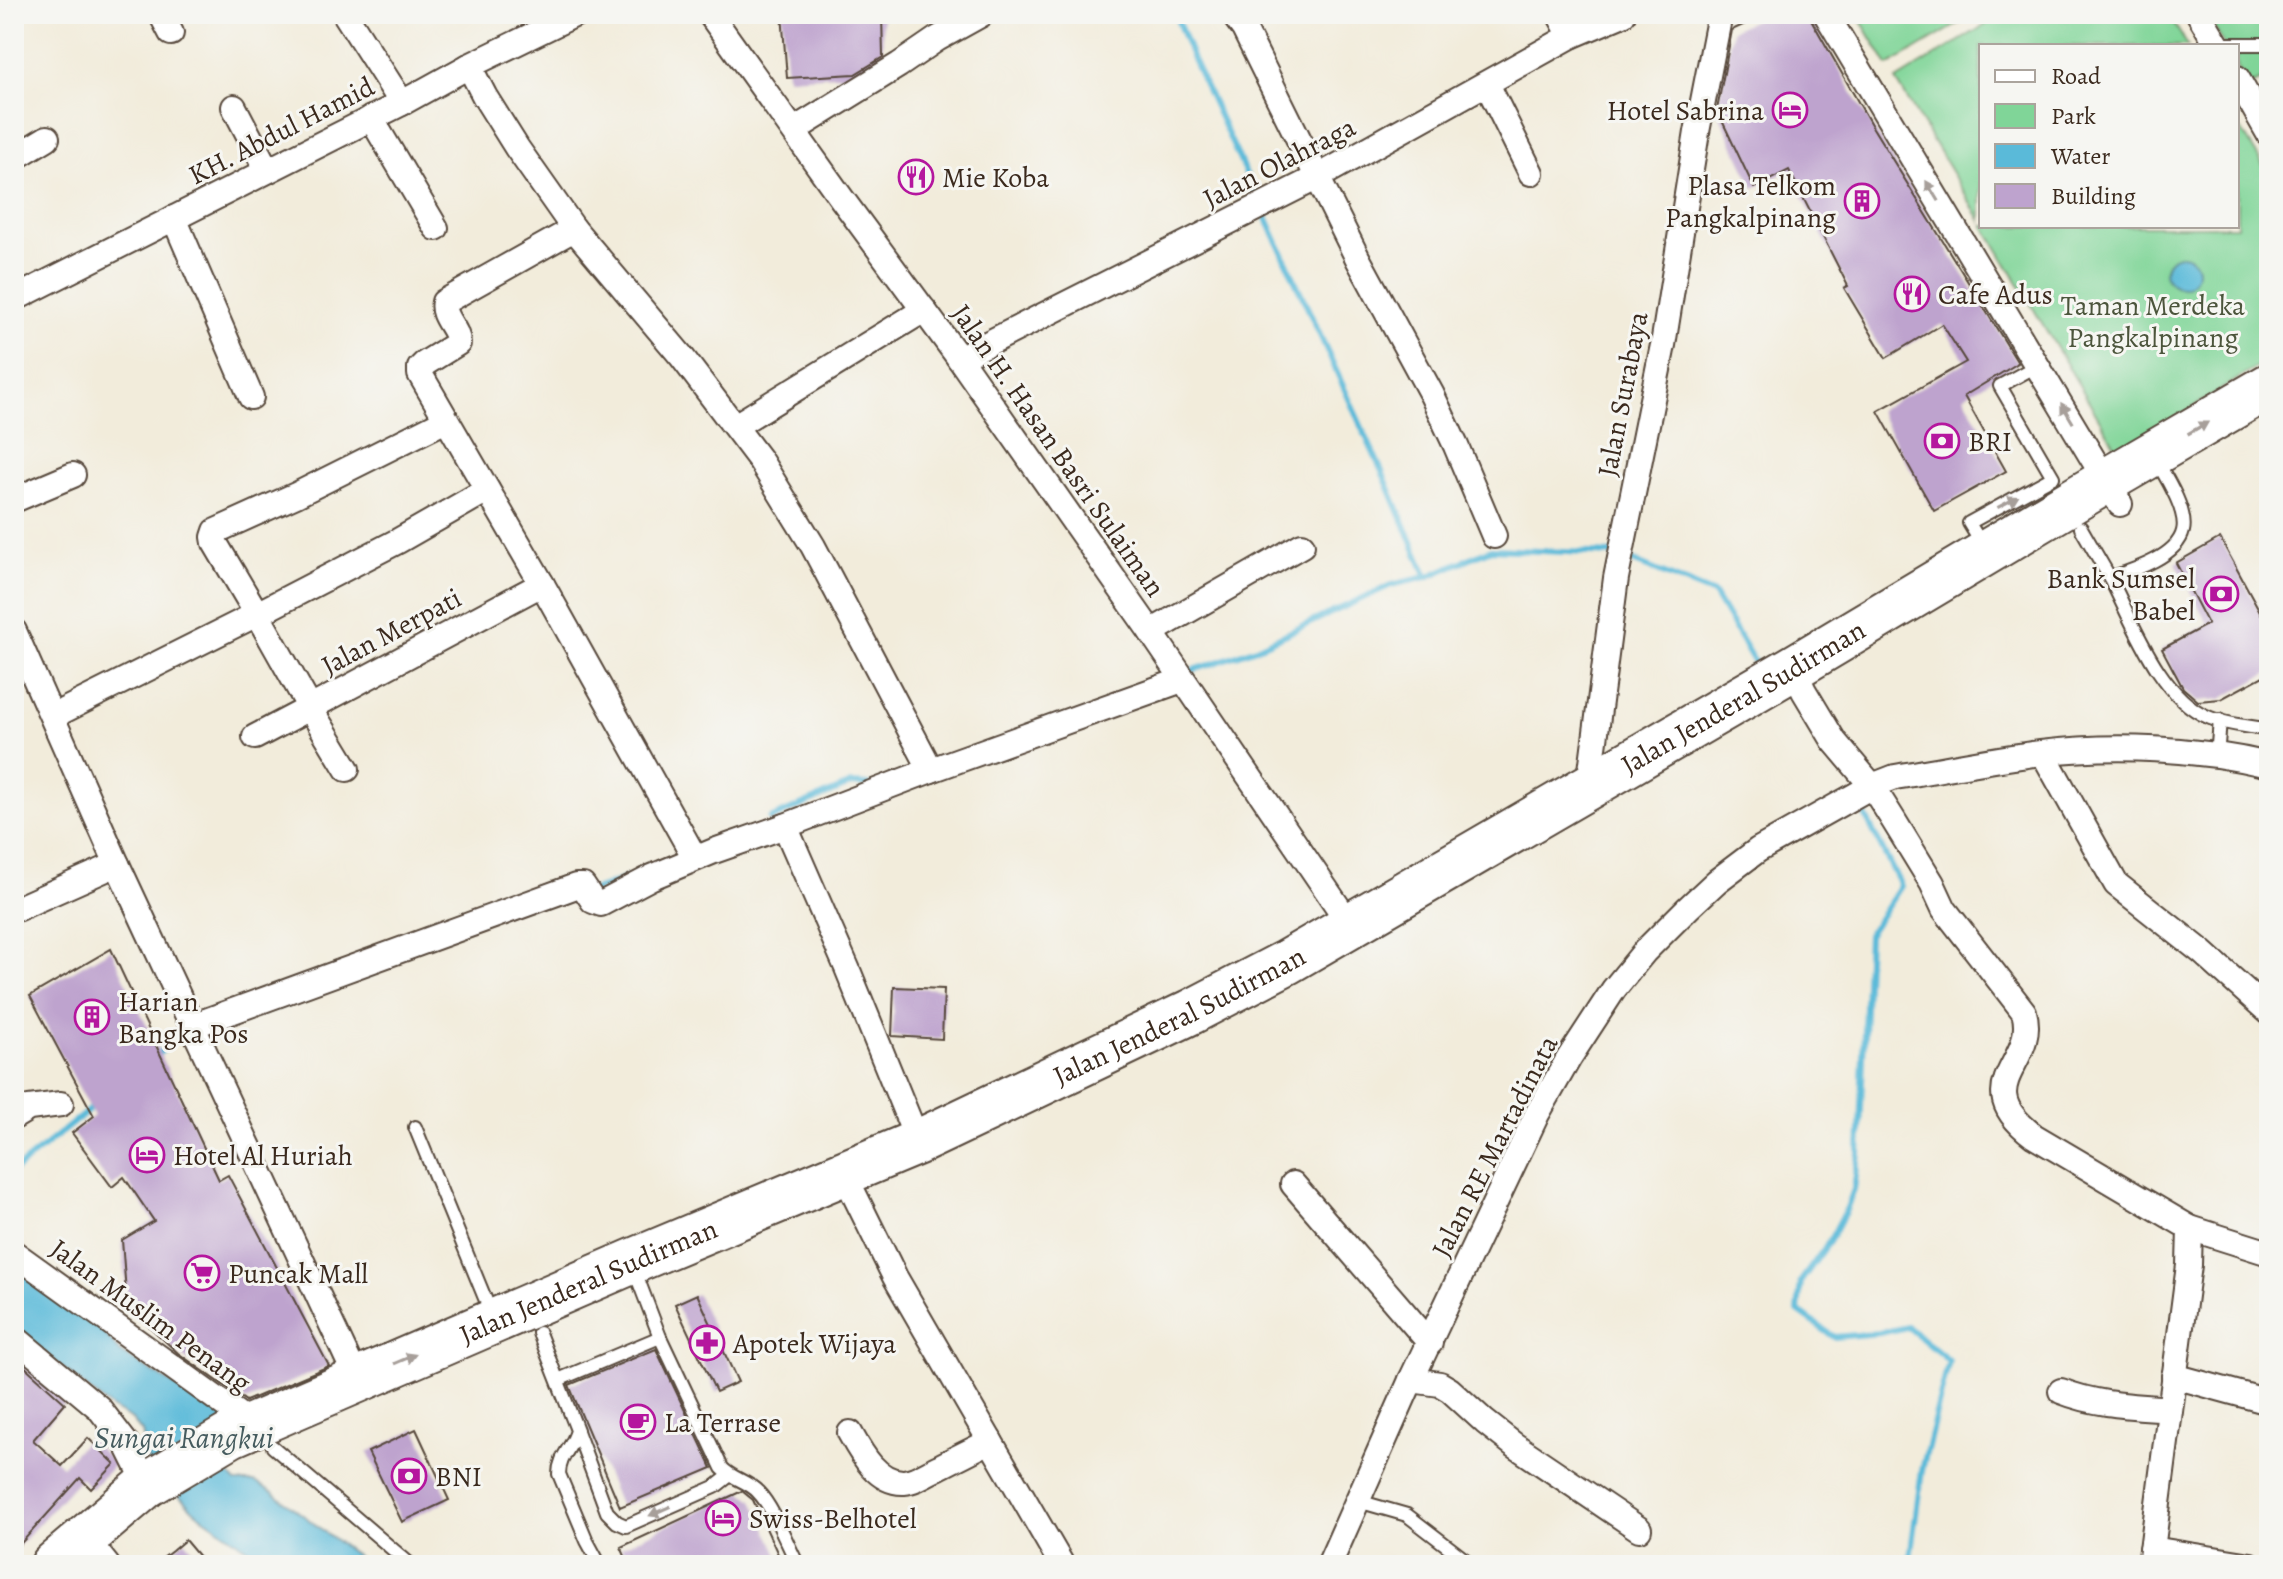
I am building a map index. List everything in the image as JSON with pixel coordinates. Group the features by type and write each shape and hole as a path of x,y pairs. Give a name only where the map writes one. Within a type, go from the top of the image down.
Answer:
{"highway":[{"name":"Jalan Jenderal Sudirman","path":"2159,466 2269,386"},
{"name":"Jalan Jenderal Sudirman","path":"53,1565 157,1489 250,1442 357,1379 494,1321 636,1275 854,1194 1040,1111 1230,1018 1798,680 1987,552 2113,492 2159,466 2269,419"},
{"name":"Jalan Jenderal Sudirman","path":"250,1442 539,1333 636,1275 1191,1012 1351,926 1589,786 1798,680 2081,528 2113,492"},
{"name":"Jalan Jenderal Sudirman","path":"98,1562 157,1489"}],"street":[{"path":"345,14 402,103"},
{"name":"KH. Abdul Hamid","path":"14,299 576,14"},
{"name":"Jalan H. Hasan Basri Sulaiman","path":"710,14 959,358 1351,926"},
{"path":"794,130 982,14"},
{"path":"1233,14 1241,22 1358,259 1438,408 1494,536"},
{"path":"1559,14 1571,36"},
{"name":"Jalan Olahraga","path":"959,358 1264,205 1571,36 1623,14"},
{"name":"Jalan Surabaya","path":"1589,786 1616,578 1663,345 1697,132 1720,14"},
{"path":"1826,14 2113,492"},
{"path":"2199,14 2217,44"},
{"path":"469,66 501,123 574,229 682,357 760,460 813,546 928,764"},
{"path":"2239,82 2269,134"},
{"path":"1487,84 1531,173"},
{"path":"234,107 267,170"},
{"path":"371,118 436,228"},
{"path":"14,158 47,138"},
{"path":"174,218 251,397"},
{"path":"574,229 444,302 443,310 457,334 458,343 424,364 420,371 692,852"},
{"path":"735,426 924,310"},
{"name":"Jalan Merpati","path":"446,420 216,531 215,543 310,708 542,584"},
{"path":"14,500 73,475"},
{"path":"53,716 398,541 487,490"},
{"path":"1151,632 1302,545"},
{"path":"14,631 117,864 357,1379"},
{"path":"192,1026 572,887 588,894 598,904 607,902 692,852 785,826 928,764 1179,675"},
{"path":"1798,680 1834,741 1872,786 1944,909 2024,1012 2026,1035 2003,1086 2003,1096 2016,1123 2190,1228 2269,1253"},
{"path":"255,737 310,708 347,769"},
{"name":"Jalan RE Martadinata","path":"1329,1565 1411,1380 1537,1114 1614,989 1645,951 1717,881 1758,850 1872,786 1895,777 2043,753 2165,750 2269,765"},
{"path":"2043,753 2116,884 2202,952 2269,1012"},
{"path":"785,826 918,1142"},
{"path":"14,910 117,864"},
{"path":"14,1117 29,1108 61,1104"},
{"path":"1293,1184 1430,1343"},
{"path":"854,1194 895,1277 1062,1565"},
{"path":"2190,1228 2189,1265 2151,1557 2251,1565"},
{"name":"Jalan Muslim Penang","path":"14,1253 250,1442"},
{"path":"14,1337 99,1408 157,1489"},
{"path":"2174,1376 2269,1402"},
{"path":"1411,1380 1440,1384 1513,1444 1639,1529"},
{"path":"2061,1391 2105,1403 2170,1409"},
{"path":"850,1433 861,1454 875,1470 901,1482 915,1479 990,1441"}],"lane":[{"path":"2239,45 2269,44"},
{"path":"1987,552 1969,523 2053,477 2000,386 2038,365"},
{"path":"2110,578 2138,570 2166,553 2184,530 2183,516 2159,466"},
{"path":"2081,528 2163,681 2187,705 2210,718 2269,730"},
{"path":"2217,757 2220,720"},
{"path":"415,1127 494,1321"},
{"path":"636,1275 660,1337 716,1458 729,1476 757,1491 765,1501 798,1565"},
{"path":"539,1333 607,1512 617,1522 626,1526 715,1487 729,1476"},
{"path":"558,1380 660,1337"},
{"path":"577,1430 560,1464 559,1474 600,1565"},
{"path":"250,1442 411,1565"},
{"path":"1358,1501 1407,1515 1472,1565"}],"green space":[{"path":"1857,14 1975,14 1888,66"},
{"path":"2003,14 2168,14 2187,44 1979,44 1979,218 1896,80"},
{"path":"2206,14 2269,14 2269,77 2248,86 2239,70 2239,44 2224,44"},
{"name":"Taman Merdeka Pangkalpinang","path":"2239,126 2269,174 2269,359 2127,449 2115,445 1985,228 2239,228"}],"water":[{"path":"2181,255 2192,260 2197,271 2192,282 2181,287 2170,282 2165,271 2170,260"},
{"name":"Sungai Rangkui","path":"14,1264 94,1321 121,1353 229,1418 221,1465 236,1482 255,1482 274,1493 368,1565 272,1565 194,1511 149,1465 142,1432 132,1420 111,1408 14,1328"}],"building":[{"path":"782,14 882,14 883,57 855,74 787,78"},
{"path":"1767,14 1808,14 1873,128 2018,363 1964,396 2006,471 1934,511 1878,411 1966,362 1942,324 1886,358 1844,288 1848,286 1789,170 1754,188 1717,110 1732,30"},
{"name":"Bank Sumsel Babel","path":"2220,538 2269,628 2269,673 2221,699 2198,701 2183,688 2162,649 2208,624 2176,563"},
{"path":"111,949 219,1180 228,1175 329,1366 246,1401 178,1353 127,1306 122,1240 154,1221 124,1177 112,1187 72,1133 94,1116 30,996"},
{"path":"894,987 944,989 942,1039 892,1036"},
{"name":"Apotek Wijaya","path":"697,1294 738,1382 716,1392 675,1304"},
{"name":"La Terrase","path":"656,1349 712,1468 620,1507 569,1385"},
{"path":"23,1365 65,1403 33,1440 62,1466 88,1438 115,1464 91,1489 80,1478 14,1551 14,1377"},
{"name":"BNI","path":"416,1429 449,1500 402,1522 368,1452"},
{"name":"Swiss-Belhotel","path":"742,1491 753,1500 783,1565 629,1565 621,1547"},
{"path":"185,1540 206,1565 154,1565 172,1551"}],"waterway":[{"path":"1175,14 1259,202"},
{"path":"1264,212 1427,577"},
{"path":"1187,672 1256,648 1391,585 1427,577 1491,549 1615,554"},
{"path":"1625,558 1714,594 1759,670"},
{"path":"770,819 851,784 868,785"},
{"path":"1864,813 1901,886 1868,935 1859,1154 1854,1189 1829,1242 1801,1281 1798,1311 1834,1337 1908,1327 1949,1361 1922,1470 1909,1565"},
{"path":"592,891 627,878"},
{"path":"255,1015 372,973"},
{"path":"155,1056 168,1046"},
{"path":"14,1171 94,1106"}],"place":[{"name":"Hotel Sabrina","path":"1790,110"},
{"name":"Mie Koba","path":"916,177"},
{"name":"Plasa Telkom Pangkalpinang","path":"1862,201"},
{"name":"Cafe Adus","path":"1912,294"},
{"name":"BRI","path":"1942,441"},
{"name":"Bank Sumsel Babel","path":"2221,594"},
{"name":"Harian Bangka Pos","path":"92,1017"},
{"name":"Hotel Al Huriah","path":"147,1155"},
{"name":"Puncak Mall","path":"202,1273"},
{"name":"Apotek Wijaya","path":"707,1343"},
{"name":"La Terrase","path":"638,1422"},
{"name":"BNI","path":"409,1476"},
{"name":"Swiss-Belhotel","path":"723,1518"}]}
